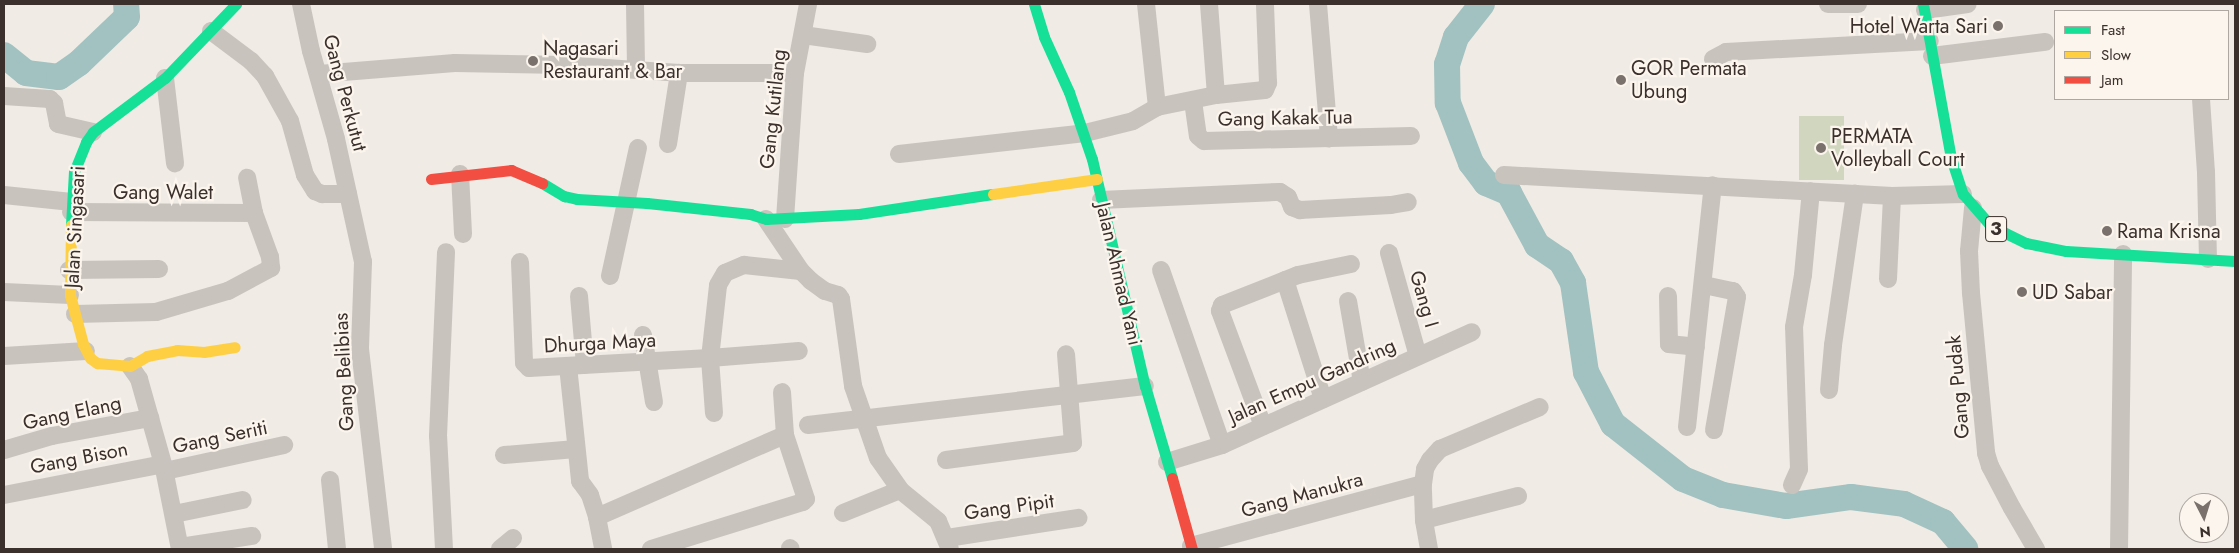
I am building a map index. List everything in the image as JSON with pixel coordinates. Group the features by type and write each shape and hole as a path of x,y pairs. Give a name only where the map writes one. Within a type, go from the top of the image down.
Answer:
{"main road":[{"name":"Jalan Singasari","path":"91,357 70,295 71,207 77,160 93,132 165,78 236,4"},
{"name":"Jalan Ahmad Yani","path":"1034,4 1044,37 1085,133 1146,386 1192,548"},
{"name":"3","path":"1924,7 1951,158 1968,201 1991,226 2008,236 2026,243 2066,251 2235,261"},
{"path":"431,179 460,174 511,170 533,178 564,196 577,200 626,202 750,214 766,219 868,212 1097,179"},
{"path":"91,357 130,366 147,356 177,350 204,352 235,347"}],"street":[{"name":"Gang Perkutut","path":"301,4 307,35 319,74 348,194"},
{"path":"635,4 636,69"},
{"name":"Gang Kutilang","path":"785,218 795,73 808,4"},
{"path":"1146,4 1157,107"},
{"path":"1210,4 1216,95"},
{"name":"Gang Kakak Tua","path":"899,154 1085,133 1133,121 1157,107 1216,95 1263,90 1268,82 1265,4"},
{"path":"1318,4 1329,138"},
{"path":"1828,4 1858,4"},
{"path":"1924,7 1968,4"},
{"path":"211,31 251,61 264,76 290,121 305,175 315,191 322,194 348,194"},
{"path":"803,35 867,44"},
{"path":"1713,60 1726,52 1931,48 2045,42"},
{"path":"319,74 455,63 563,65 679,73 795,73"},
{"path":"668,144 679,73"},
{"path":"165,78 175,163"},
{"path":"4,96 50,99 54,103 58,124 93,132"},
{"path":"2201,100 2206,172 2208,259"},
{"name":"Gang Kakak Tua","path":"1193,101 1198,136 1204,141 1411,136"},
{"path":"610,276 638,148"},
{"path":"460,174 463,234"},
{"path":"1504,175 1811,190 1968,201"},
{"path":"75,314 156,312 228,290 271,268 272,260 254,213 247,178"},
{"path":"1687,427 1714,185"},
{"path":"1792,485 1799,469 1794,326 1803,275 1811,190"},
{"path":"1101,200 1280,192 1288,197 1292,207 1300,210 1391,205 1408,202"},
{"name":"Gang Belibias","path":"348,194 363,262 360,349 383,549"},
{"path":"1830,390 1833,344 1855,194"},
{"name":"Gang Walet","path":"4,195 71,207 254,213"},
{"path":"1888,279 1892,196"},
{"name":"Gang Pudak","path":"1968,201 1970,293 1986,454 1990,466 2012,508 2036,549"},
{"path":"766,219 801,271 825,291 838,295 843,303 852,386 878,458 900,490 938,521 948,544"},
{"path":"444,549 438,436 446,252"},
{"name":"Gang I","path":"1388,254 1418,356"},
{"path":"2119,549 2123,254"},
{"name":"Dhurga Maya","path":"520,262 524,366 529,368 710,358 799,350"},
{"path":"1263,426 1220,311 1222,305 1285,280 1351,264"},
{"path":"714,414 710,358 718,285 725,273 744,265 801,271"},
{"path":"69,270 159,269"},
{"path":"1161,270 1222,445"},
{"path":"1285,280 1323,399"},
{"path":"1704,285 1733,291 1737,297 1714,430"},
{"path":"4,292 70,295"},
{"path":"579,296 576,365 576,449 580,481 589,493 597,517 603,549"},
{"path":"1668,296 1669,344 1696,348"},
{"path":"1348,301 1362,382"},
{"name":"Jalan Empu Gandring","path":"1167,462 1222,445 1472,332"},
{"path":"643,336 654,402"},
{"path":"946,460 1073,443 1066,354"},
{"path":"4,356 91,357"},
{"path":"130,366 139,379 164,468 180,548 252,536"},
{"path":"808,425 1146,386"},
{"path":"651,549 803,502 806,499 785,435 782,392"},
{"path":"1429,549 1424,520 1423,484 1425,469 1440,449 1540,407"},
{"name":"Gang Elang","path":"4,450 52,436 150,418"},
{"path":"597,517 785,435"},
{"name":"Gang Seriti","path":"164,468 284,445"},
{"path":"504,455 576,449"},
{"name":"Gang Bison","path":"4,495 164,468"},
{"path":"330,480 337,549"},
{"name":"Gang Manukra","path":"1192,548 1423,484"},
{"path":"843,513 900,490"},
{"path":"1424,520 1518,496"},
{"path":"174,514 243,500"},
{"name":"Gang Pipit","path":"948,544 1078,518"}],"green space":[{"name":"PERMATA Volleyball Court","path":"1799,116 1844,116 1844,180 1799,180"}],"waterway":[{"path":"4,55 26,73 59,77 79,63 127,17 126,4"},
{"path":"1482,4 1456,37 1447,64 1448,103 1471,163 1486,183 1509,193 1537,245 1561,261 1573,283 1586,372 1613,424 1683,479 1723,495 1786,506 1851,497 1904,504 1943,522 1966,549"}],"traffic: fast":[{"path":"71,225 74,172 86,142 93,132 165,78 236,4"},
{"path":"1034,4 1044,37 1069,92 1092,159 1145,386 1172,478"},
{"path":"1923,4 1951,158 1963,194 1991,226 2026,243 2066,251 2235,261"},
{"path":"542,183 564,196 577,199 647,203 750,214 766,219 859,214 993,194"}],"traffic: slow":[{"path":"993,194 1097,179"},
{"path":"71,225 70,295 83,344 90,358 97,363 130,366 147,356 177,350 204,352 235,347"}],"traffic: jam":[{"path":"431,179 511,170 542,183"},
{"path":"1172,478 1192,549"}],"place":[{"name":"Hotel Warta Sari","path":"1998,26"},
{"name":"Nagasari Restaurant & Bar","path":"533,61"},
{"name":"GOR Permata Ubung","path":"1621,80"},
{"name":"PERMATA Volleyball Court","path":"1821,148"},
{"name":"Rama Krisna","path":"2107,231"},
{"name":"UD Sabar","path":"2022,292"}]}
